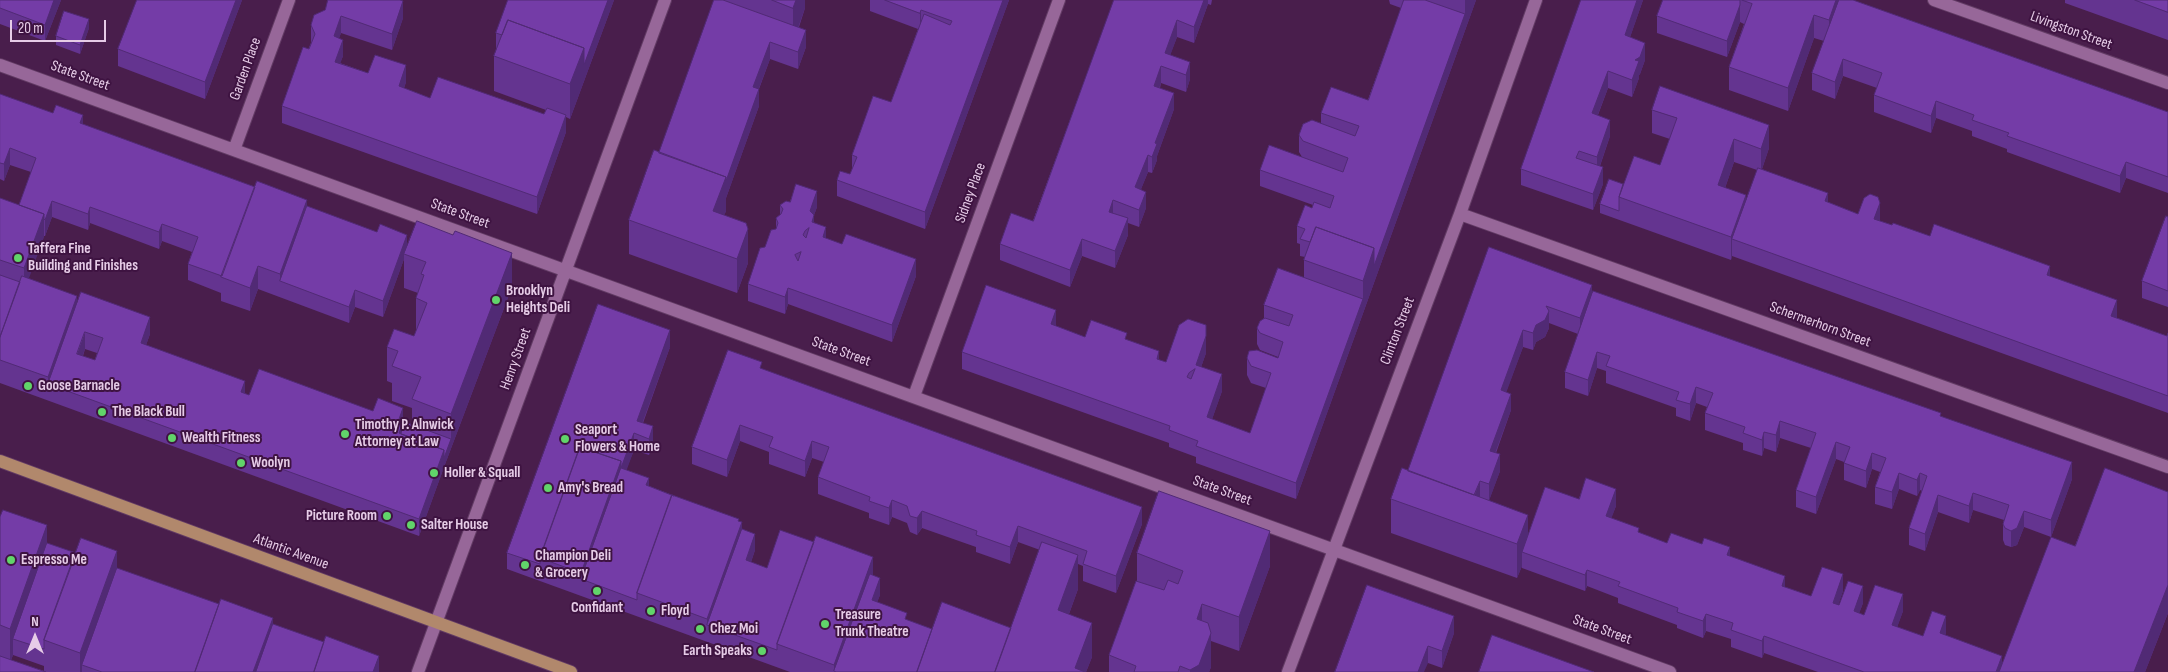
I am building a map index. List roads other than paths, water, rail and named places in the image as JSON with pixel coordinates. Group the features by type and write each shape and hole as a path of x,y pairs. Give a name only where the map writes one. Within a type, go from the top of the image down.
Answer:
{"main road":[{"name":"Atlantic Avenue","path":"0,461 571,672"}],"street":[{"name":"Garden Place","path":"234,150 289,0"},
{"name":"Henry Street","path":"418,672 665,0"},
{"name":"Sidney Place","path":"914,396 1059,0"},
{"name":"Clinton Street","path":"1288,672 1460,214 1536,0"},
{"name":"Livingston Street","path":"1934,0 2168,83"},
{"name":"State Street","path":"0,65 1670,672"},
{"name":"Schermerhorn Street","path":"1460,214 2168,467"}],"place":[{"name":"Taffera Fine Building and Finishes","path":"18,258"},
{"name":"Brooklyn Heights Deli","path":"496,300"},
{"name":"Goose Barnacle","path":"28,386"},
{"name":"The Black Bull","path":"102,412"},
{"name":"Timothy P. Alnwick Attorney at Law","path":"345,434"},
{"name":"Wealth Fitness","path":"172,438"},
{"name":"Seaport Flowers & Home","path":"565,439"},
{"name":"Woolyn","path":"241,463"},
{"name":"Holler & Squall","path":"434,473"},
{"name":"Amy's Bread","path":"548,488"},
{"name":"Picture Room","path":"387,516"},
{"name":"Salter House","path":"411,525"},
{"name":"Espresso Me","path":"11,560"},
{"name":"Champion Deli & Grocery","path":"525,565"},
{"name":"Confidant","path":"597,591"},
{"name":"Floyd","path":"651,611"},
{"name":"Treasure Trunk Theatre","path":"825,624"},
{"name":"Chez Moi","path":"700,629"},
{"name":"Earth Speaks","path":"762,651"}]}
